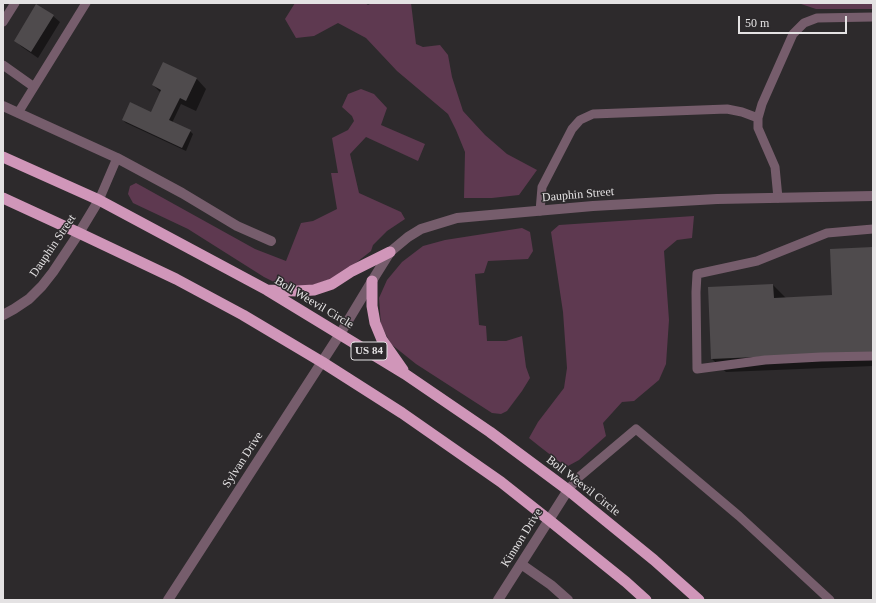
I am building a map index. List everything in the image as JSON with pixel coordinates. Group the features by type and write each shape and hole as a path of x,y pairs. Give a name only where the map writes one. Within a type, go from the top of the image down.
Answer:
{"highway":[{"name":"Boll Weevil Circle","path":"3,158 99,200 267,290 405,374 490,432 568,490 654,560 699,600"},
{"name":"US 84","path":"3,198 176,279 243,315 322,362 402,413 501,482 626,582 646,600"},
{"path":"267,290 314,290 332,284 352,271 390,252"},
{"path":"372,281 372,306 375,323 382,340 405,374"}],"street":[{"path":"3,106 117,158 182,193 237,226 271,241"},
{"name":"Dauphin Street","path":"340,334 390,252 408,237 421,229 457,218 593,206 701,200 873,196"},
{"name":"Dauphin Street","path":"3,315 29,299 54,272 80,233 99,200"},
{"name":"Sylvan Drive","path":"168,600 340,334"},
{"name":"Kinnon Drive","path":"498,600 568,490"},
{"path":"521,564 568,600"}],"lane":[{"path":"3,22 16,3"},
{"path":"18,113 86,3"},
{"path":"778,198 775,167 758,128 758,118 762,104 793,34 804,23 817,18 873,17"},
{"path":"3,65 34,87"},
{"path":"540,211 542,187 572,129 580,120 593,114 727,109 742,112 758,118"},
{"path":"99,200 117,158"},
{"path":"873,229 827,233 757,261 697,274 696,292 697,369 773,360 873,356"},
{"path":"568,490 579,476 636,429 740,516 830,600"}],"shaded area":[{"path":"295,3 365,3 368,5 372,3 411,3 416,44 423,47 440,45 448,55 452,77 463,111 485,135 507,154 537,170 519,195 492,198 464,198 465,152 448,114 397,71 366,38 338,23 314,36 296,38 285,19"},
{"path":"798,3 873,3 873,9 816,9"},
{"path":"361,89 374,94 387,108 381,125 425,144 418,161 366,137 350,154 359,193 401,212 405,219 387,231 373,245 371,251 343,273 331,279 303,288 284,287 264,277 188,229 133,203 128,194 130,186 136,183 255,249 286,261 301,223 313,221 337,209 331,173 338,173 332,138 348,130 354,121 352,116 342,107 348,94"},
{"path":"694,216 692,238 677,240 664,251 669,320 666,364 659,380 634,401 622,402 603,423 606,436 579,460 568,466 561,463 529,438 538,422 564,388 567,368 563,312 551,232 559,225"},
{"path":"522,228 530,232 533,251 528,259 488,261 484,273 475,274 479,325 486,326 487,341 506,341 522,336 526,367 530,378 507,411 501,414 492,413 416,364 391,344 381,325 379,298 387,280 402,262 423,246 445,240"}],"building":[{"path":"36,4 54,15 31,52 14,41"},
{"path":"163,62 197,78 186,101 180,98 169,120 191,130 182,148 122,120 130,102 151,112 161,90 152,85"},
{"path":"873,247 873,352 711,359 708,287 773,284 774,298 832,295 830,249"}]}
